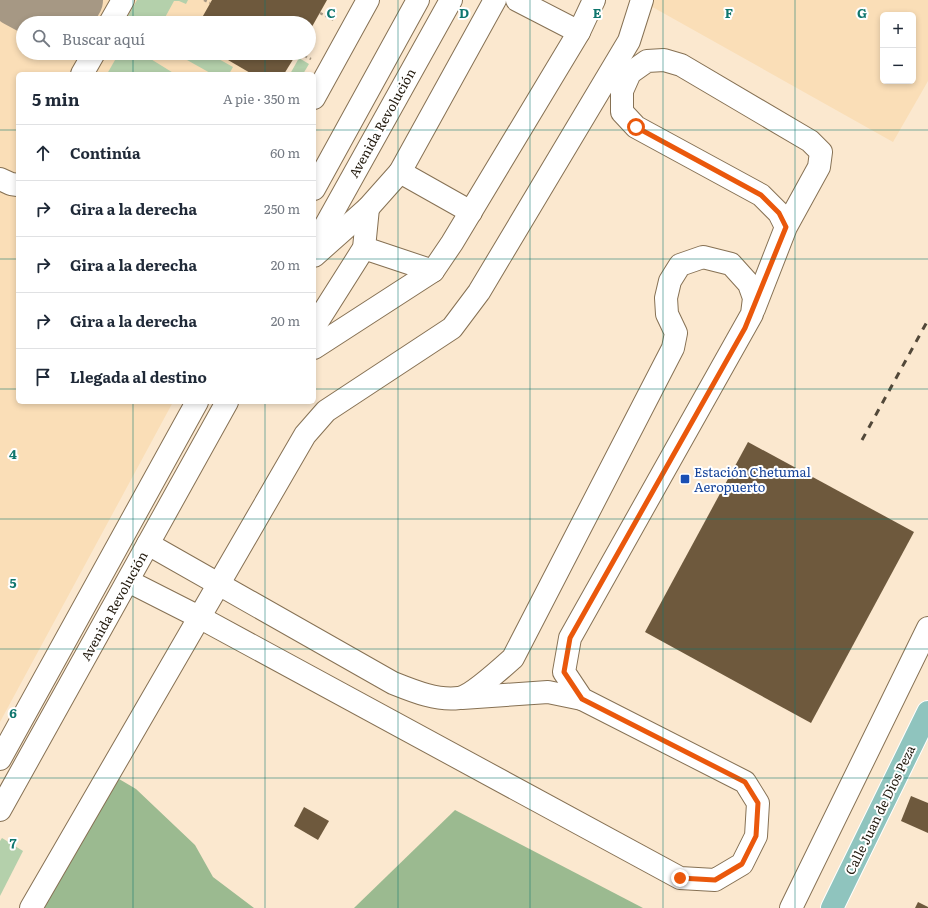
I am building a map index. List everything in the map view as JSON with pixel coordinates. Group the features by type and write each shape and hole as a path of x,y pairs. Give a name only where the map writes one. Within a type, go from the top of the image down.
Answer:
{"main road":[{"name":"Calle Juan de Dios Peza","path":"832,908 928,712"}],"street":[{"path":"114,16 123,0"},
{"path":"316,94 368,0"},
{"path":"316,185 418,0"},
{"name":"Avenida Revolución","path":"316,242 451,0"},
{"path":"316,254 368,208 400,172 495,0"},
{"path":"316,347 433,271 471,212 579,32 594,0"},
{"path":"31,908 306,435 326,411 452,328 479,292 629,41 642,0"},
{"path":"520,1 579,32"},
{"path":"83,72 90,60"},
{"path":"582,699 564,672 570,638 752,314 786,227 819,166 820,152 810,141 681,65 664,60 647,61 630,73 622,91 622,112 636,127 761,195 779,213 786,227"},
{"path":"400,172 471,212"},
{"path":"0,179 16,185"},
{"path":"316,324 364,248 368,208"},
{"path":"364,248 433,271"},
{"path":"460,698 489,680 513,658 673,348 676,333 667,314 666,298 670,281 680,266 703,257 731,264 749,284 754,298 752,314"},
{"name":"Avenida Revolución","path":"0,759 196,404"},
{"name":"Avenida Revolución","path":"0,810 226,404"},
{"path":"184,424 207,438"},
{"path":"128,581 199,617 680,878 715,880 742,864 756,836 758,803 745,782 582,699 548,692 460,698 423,696 393,683 148,544"},
{"path":"791,908 928,628"},
{"path":"44,678 65,693"}],"path":[{"path":"204,0 210,3"}],"shaded area":[{"path":"0,0 327,0 316,20 316,16 16,16 16,60 293,60 285,72 16,72 16,404 172,404 0,722"},
{"path":"640,0 928,0 928,81 893,142"}],"green space":[{"path":"137,0 188,0 186,4 179,1 174,1 166,16 128,16"},
{"path":"115,60 152,60 172,72 108,72"},
{"path":"187,60 220,60 233,67 230,72 208,72"},
{"path":"298,60 302,60 309,64 304,72 291,72"},
{"path":"114,776 136,789 195,845 213,877 254,908 39,908"},
{"path":"455,810 643,908 354,908"},
{"path":"2,838 23,851 0,896 0,841"}],"building":[{"path":"212,0 327,0 316,20 316,16 203,16"},
{"path":"228,60 293,60 285,72 249,72"},
{"path":"748,442 914,532 811,723 645,632"},
{"path":"911,796 928,803 928,833 901,821"},
{"path":"304,807 329,821 318,840 294,826"},
{"path":"918,902 928,907 928,908 915,908"}],"taxiway":[{"path":"17,0 47,16"},
{"path":"64,16 76,0"}],"railway":[{"path":"862,440 928,320"}],"place":[{"name":"Estación Chetumal Aeropuerto","path":"685,479"}],"route":[{"path":"636,127 761,195 779,213 786,227 752,314 745,328 570,638 564,672 582,699 745,782 758,803 756,836 742,864 715,880 680,878"}]}
